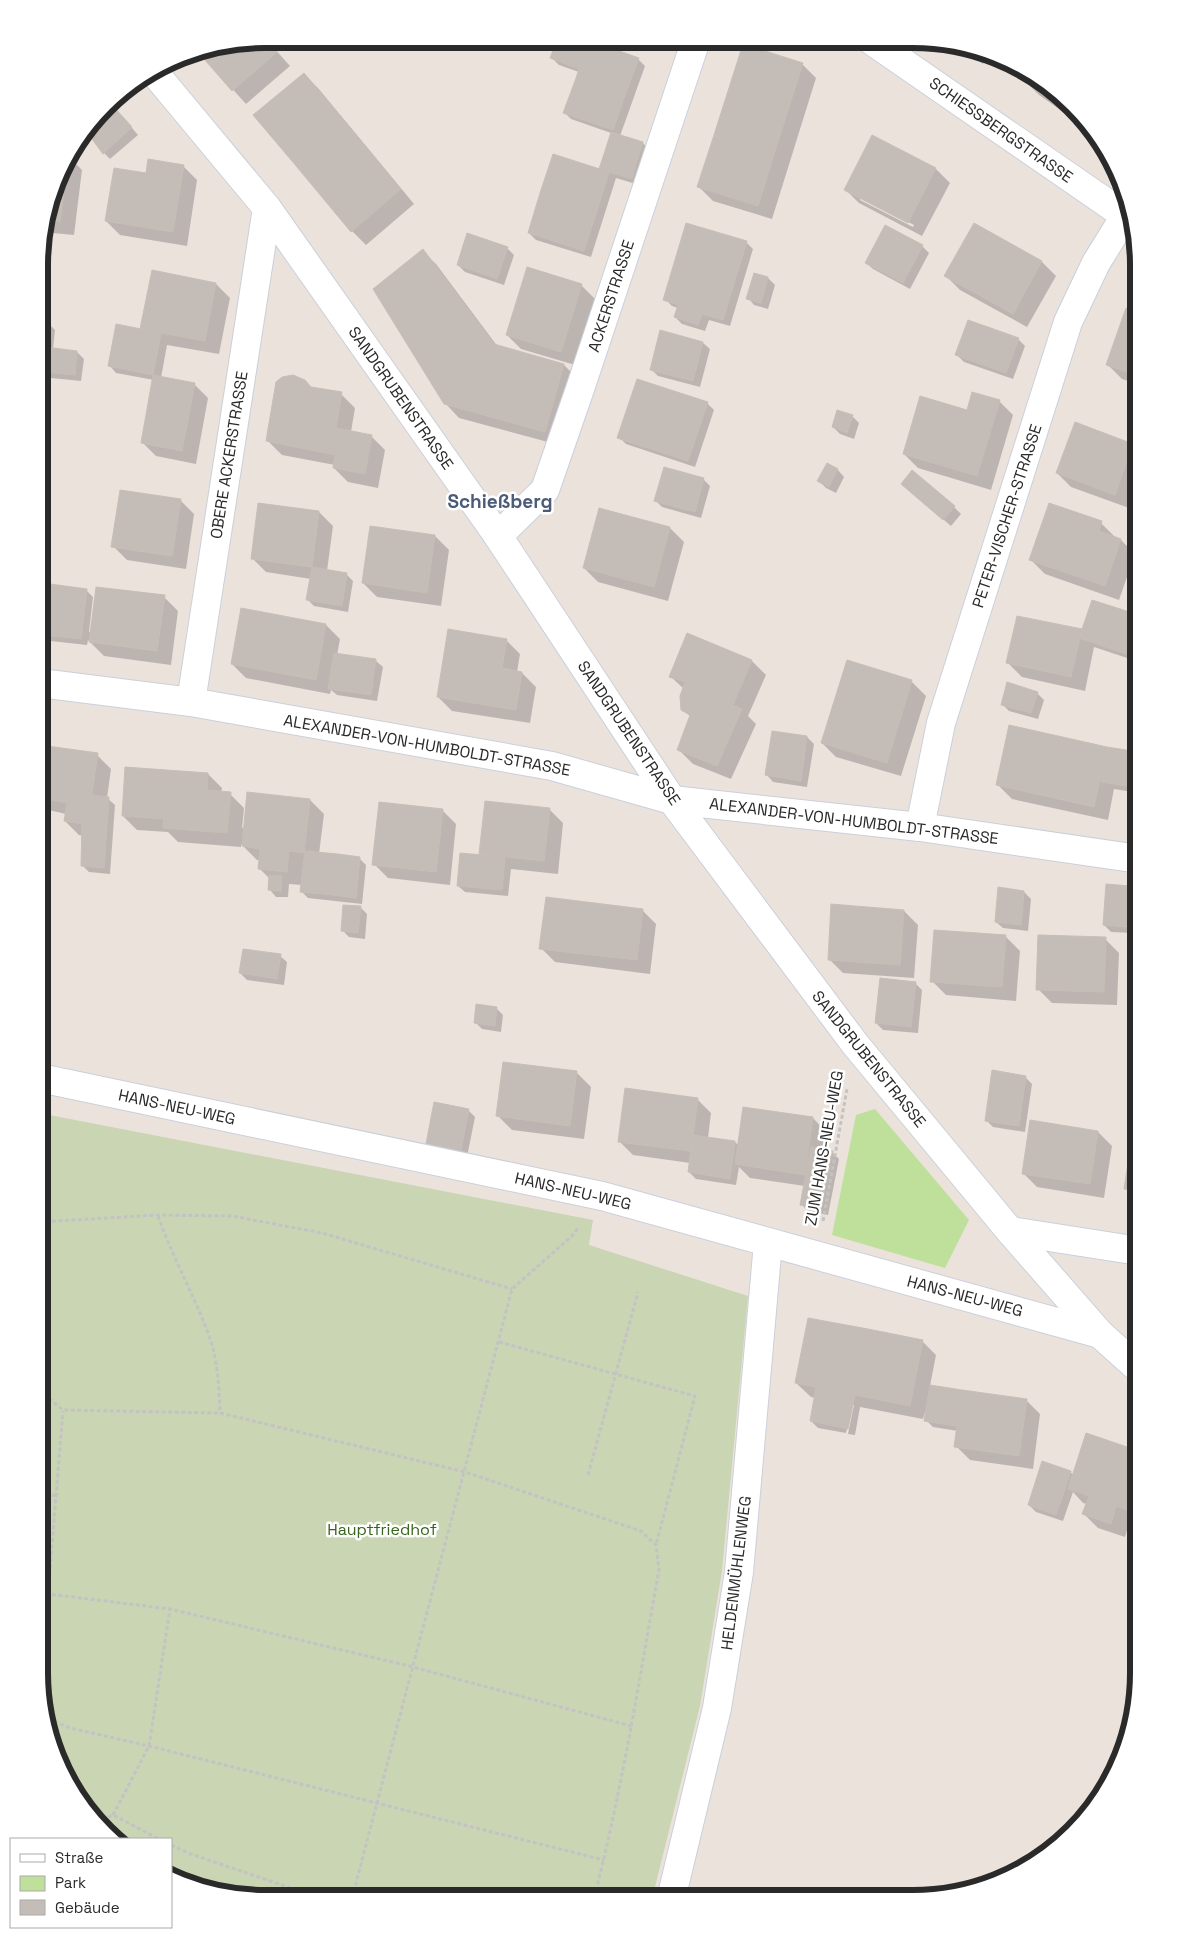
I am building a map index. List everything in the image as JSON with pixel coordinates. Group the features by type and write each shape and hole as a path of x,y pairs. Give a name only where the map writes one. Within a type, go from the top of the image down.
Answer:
{"street":[{"name":"ACKERSTRASSE","path":"498,536 545,490 693,48"},
{"name":"SCHIESSBERGSTRASSE","path":"884,48 1125,216"},
{"name":"SANDGRUBENSTRASSE","path":"157,76 267,208 498,536 672,800 855,1044 1010,1231 1100,1334 1130,1361"},
{"name":"OBERE ACKERSTRASSE","path":"191,702 267,208"},
{"name":"PETER-VISCHER-STRASSE","path":"920,827 941,723 1068,322 1096,264 1126,221"},
{"name":"ALEXANDER-VON-HUMBOLDT-STRASSE","path":"48,684 191,702 552,766 672,800 920,827 1130,858"},
{"name":"HANS-NEU-WEG","path":"48,1080 602,1196 1100,1334"},
{"path":"1010,1231 1130,1250"},
{"name":"HELDENMÜHLENWEG","path":"673,1890 717,1708 739,1572 768,1243"}],"path":[{"name":"ZUM HANS-NEU-WEG","path":"817,1256 855,1044"},
{"path":"354,1890 466,1472 512,1289 572,1236 602,1196"},
{"path":"48,1222 158,1216 232,1216 322,1233 512,1289"},
{"path":"158,1216 209,1334 218,1370 220,1413"},
{"path":"588,1475 638,1292"},
{"path":"499,1342 695,1396 656,1545 659,1570 631,1726 596,1890"},
{"path":"48,1398 63,1410 220,1413 466,1472 641,1531 656,1545"},
{"path":"63,1410 48,1594 170,1609 413,1667 631,1726"},
{"path":"48,1496 56,1495"},
{"path":"103,1819 113,1815 149,1746 170,1609"},
{"path":"53,1720 70,1728 604,1860"},
{"path":"113,1815 157,1838"},
{"path":"172,1845 190,1854 296,1890"}],"green space":[{"path":"875,1109 969,1220 945,1268 832,1235 856,1115"},
{"name":"Hauptfriedhof","path":"48,1115 593,1220 589,1245 748,1296 722,1571 700,1706 654,1890 236,1889 194,1879 172,1870 172,1838 121,1837 92,1806 70,1770 59,1744 49,1702"}],"building":[{"path":"274,48 277,52 232,91 202,57 236,49"},
{"path":"554,48 611,48 639,58 624,98 575,81 579,69 550,58"},
{"path":"742,48 756,48 803,63 774,154 714,135"},
{"path":"304,73 348,125 297,167 253,115"},
{"path":"575,81 624,98 613,130 563,113"},
{"path":"1047,93 1063,107 1045,95"},
{"path":"114,108 132,127 103,154 92,139 95,129"},
{"path":"348,125 401,189 351,232 297,167"},
{"path":"611,132 643,142 637,161 605,151"},
{"path":"714,135 774,154 758,206 697,187"},
{"path":"872,135 936,168 908,223 844,190"},
{"path":"605,151 637,161 632,179 599,169"},
{"path":"553,154 609,172 597,211 540,193"},
{"path":"148,159 184,165 173,232 105,221 114,168 146,173"},
{"path":"65,178 60,222 52,221"},
{"path":"540,193 597,211 584,251 528,233"},
{"path":"686,223 747,241 723,320 702,314 698,325 674,317 678,305 663,300"},
{"path":"974,223 1042,261 1013,314 944,276"},
{"path":"885,225 923,245 903,283 865,263"},
{"path":"467,233 508,247 497,279 457,265"},
{"path":"423,249 494,344 444,404 373,289"},
{"path":"527,267 582,284 561,352 506,335"},
{"path":"152,270 216,283 205,341 140,329"},
{"path":"754,273 768,277 761,303 746,299"},
{"path":"1126,308 1130,310 1130,373 1106,365"},
{"path":"968,320 1019,338 1006,373 955,355"},
{"path":"116,324 161,333 153,375 108,366"},
{"path":"660,330 703,342 693,381 650,370"},
{"path":"494,344 564,364 545,432 444,404"},
{"path":"48,347 77,351 75,375 48,372"},
{"path":"153,375 195,383 182,451 141,443"},
{"path":"293,375 305,380 311,387 342,392 336,428 372,435 365,474 333,468 335,455 266,441 276,382 282,377"},
{"path":"637,379 708,402 688,461 617,438"},
{"path":"972,392 1000,400 977,476 903,454 920,396 967,410"},
{"path":"837,410 853,415 847,433 832,427"},
{"path":"1075,422 1130,443 1130,452 1115,495 1056,473"},
{"path":"827,463 838,469 829,487 817,481"},
{"path":"664,467 704,478 695,512 654,501"},
{"path":"912,470 955,506 943,520 901,484"},
{"path":"120,490 181,499 172,556 111,547"},
{"path":"258,503 319,511 312,567 251,559"},
{"path":"1049,503 1102,521 1099,531 1121,539 1105,586 1029,560"},
{"path":"599,508 670,527 654,587 583,568"},
{"path":"370,526 435,535 427,593 362,583"},
{"path":"312,567 347,573 342,606 306,600"},
{"path":"50,584 87,589 81,639 48,635"},
{"path":"96,587 165,595 157,651 89,642"},
{"path":"1092,600 1130,612 1130,655 1079,638"},
{"path":"241,608 326,624 316,680 231,664"},
{"path":"1017,616 1082,629 1071,677 1006,663"},
{"path":"448,629 507,639 502,668 522,672 516,710 437,697"},
{"path":"687,633 752,660 733,705 742,709 717,766 677,750 690,715 681,710 680,696 685,682 669,677"},
{"path":"334,653 376,659 371,695 328,689"},
{"path":"847,660 912,680 887,763 821,743"},
{"path":"1007,682 1038,692 1031,713 1001,705"},
{"path":"1009,725 1107,747 1094,807 996,785"},
{"path":"772,731 807,736 801,781 765,775"},
{"path":"48,746 98,753 90,806 85,805 82,824 64,821 67,803 48,799"},
{"path":"1107,747 1130,751 1130,787 1101,782"},
{"path":"125,767 208,773 207,790 231,792 227,833 163,828 164,819 122,816"},
{"path":"247,792 310,799 304,853 289,851 287,872 258,869 260,849 242,846"},
{"path":"92,795 109,797 104,868 81,866 82,824 85,805 90,806"},
{"path":"485,801 550,808 544,861 479,854"},
{"path":"379,802 443,809 436,872 372,865"},
{"path":"305,851 338,854 333,895 300,892"},
{"path":"460,853 505,857 502,890 457,886"},
{"path":"338,854 360,857 356,898 333,895"},
{"path":"269,875 282,876 281,891 268,890"},
{"path":"1106,884 1130,886 1127,927 1103,925"},
{"path":"998,887 1024,891 1021,925 995,922"},
{"path":"546,897 643,909 637,960 539,949"},
{"path":"831,904 904,910 900,965 828,960"},
{"path":"343,905 361,906 358,933 341,931"},
{"path":"934,930 1006,935 1002,987 930,982"},
{"path":"1038,935 1106,937 1104,992 1036,990"},
{"path":"243,949 281,954 277,979 239,973"},
{"path":"880,978 916,982 911,1027 875,1023"},
{"path":"476,1004 497,1007 495,1026 474,1023"},
{"path":"503,1062 577,1071 570,1126 496,1116"},
{"path":"992,1070 1026,1076 1019,1126 985,1121"},
{"path":"625,1088 698,1098 691,1151 618,1142"},
{"path":"434,1102 469,1109 461,1151 426,1144"},
{"path":"743,1107 813,1117 805,1175 735,1164"},
{"path":"1030,1120 1098,1131 1090,1184 1022,1174"},
{"path":"693,1135 735,1141 730,1179 688,1172"},
{"path":"811,1147 833,1151 821,1209 800,1205"},
{"path":"1130,1151 1130,1190 1124,1189"},
{"path":"808,1318 868,1329 855,1395 795,1383"},
{"path":"868,1329 923,1340 910,1406 855,1395"},
{"path":"930,1385 962,1390 956,1426 924,1421"},
{"path":"816,1387 855,1395 848,1429 810,1421"},
{"path":"962,1390 1027,1399 1019,1456 954,1447"},
{"path":"1086,1433 1130,1448 1130,1511 1116,1506 1111,1524 1082,1514 1089,1496 1068,1489"},
{"path":"1042,1461 1071,1471 1056,1515 1028,1505"}],"district":[{"name":"Schießberg","path":"500,501"}]}
